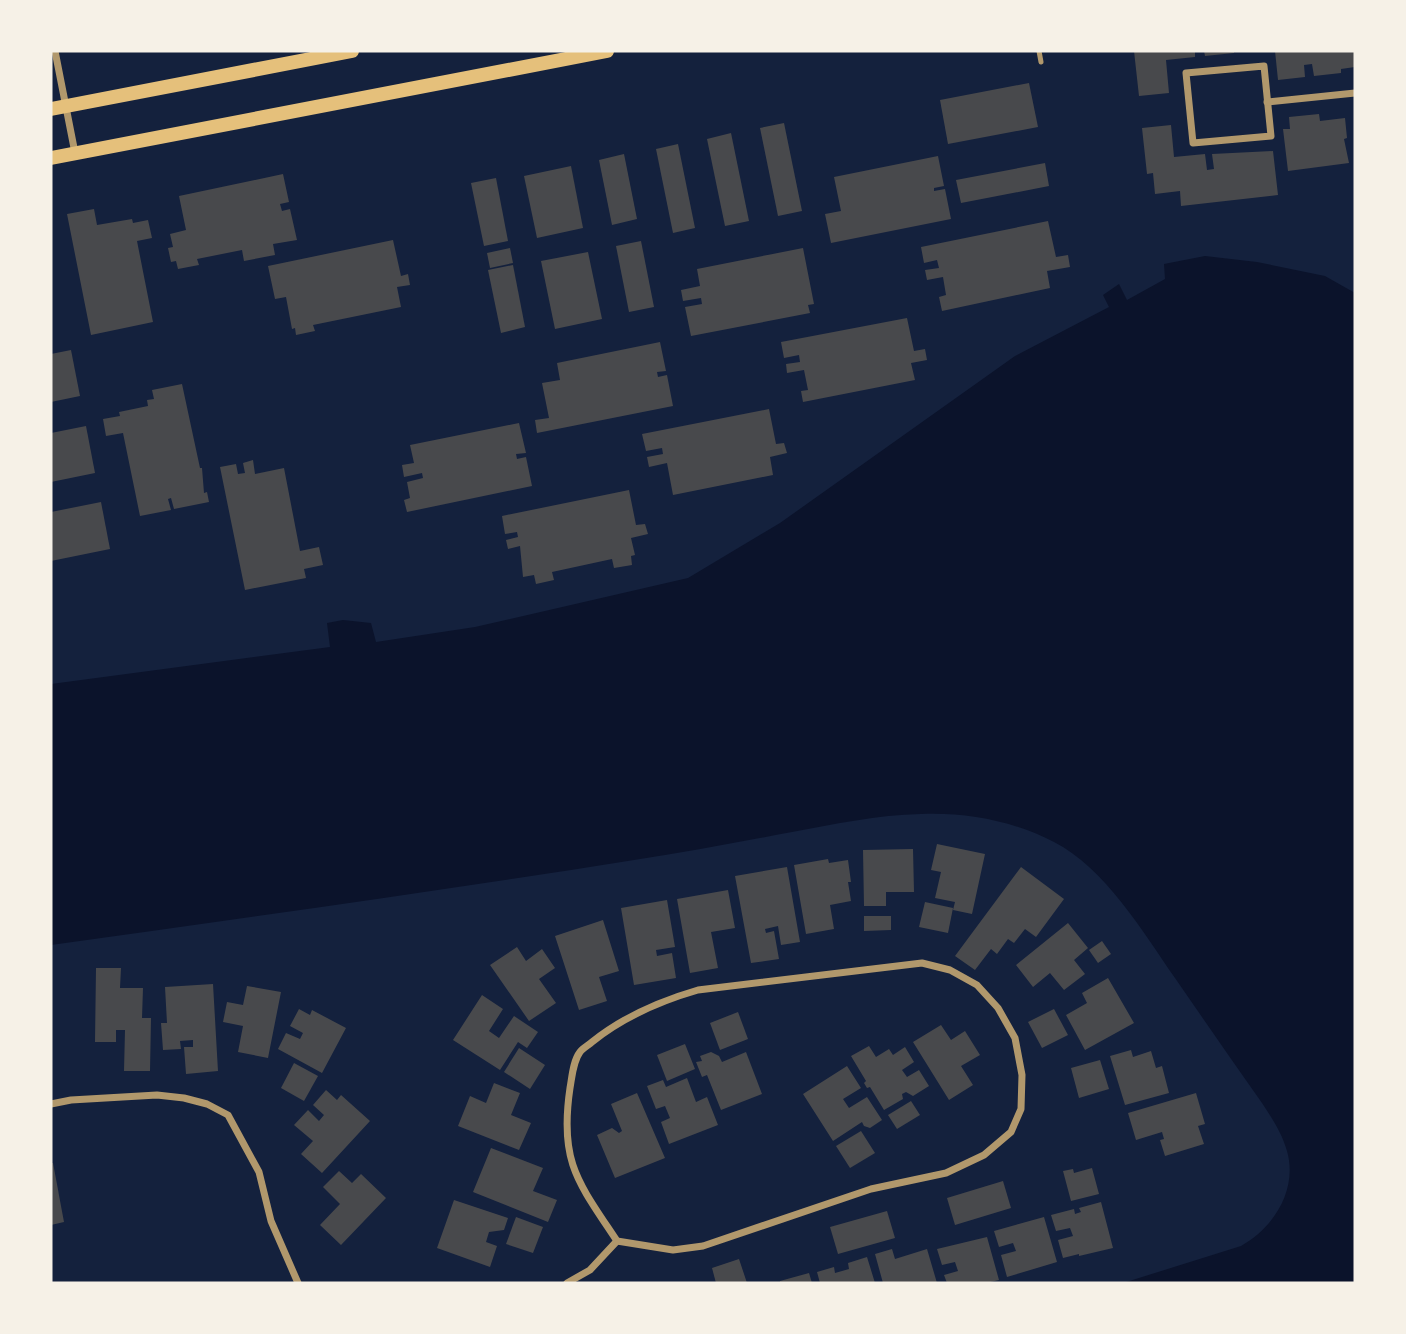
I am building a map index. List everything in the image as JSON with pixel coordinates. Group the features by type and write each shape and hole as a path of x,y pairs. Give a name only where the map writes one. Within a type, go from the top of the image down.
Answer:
{"main road":[{"path":"58,108 352,51"},
{"path":"51,158 607,51"}],"street":[{"path":"55,51 58,108 75,153"},
{"path":"1264,66 1267,102 1270,136 1193,143 1186,73 1264,66"},
{"path":"1267,102 1355,93"},
{"path":"922,963 950,970 977,985 998,1008 1015,1038 1021,1075 1021,1109 1011,1132 984,1156 946,1173 871,1189 703,1246 673,1250 617,1241 573,1172 567,1144 566,1118 573,1069 579,1052 602,1034 639,1012 670,998 722,986 922,963"},
{"path":"51,1104 71,1100 157,1095 207,1104 228,1115 259,1172 271,1221 298,1283"},
{"path":"567,1283 590,1270 617,1241"}],"lane":[{"path":"1039,51 1041,62"}],"water":[{"path":"1205,256 1257,262 1325,276 1355,293 1355,1283 1123,1283 1241,1246 1253,1238 1273,1218 1286,1193 1290,1165 1287,1151 1280,1132 1262,1103 1122,902 1073,853 1039,835 1006,823 972,816 938,814 872,818 674,854 51,945 51,684 330,647 327,623 343,620 371,623 376,642 475,627 688,578 780,523 1015,356 1109,307 1103,295 1119,284 1127,300 1165,279 1164,264"}],"building":[{"path":"1134,51 1195,51 1195,57 1166,60 1169,93 1139,96"},
{"path":"1204,51 1234,51 1234,53 1205,56"},
{"path":"1275,51 1355,51 1355,67 1341,69 1341,73 1314,76 1312,64 1304,65 1305,77 1278,80"},
{"path":"1029,83 1038,127 948,144 940,100"},
{"path":"1319,114 1320,121 1345,118 1347,138 1344,139 1349,163 1288,171 1283,129 1290,129 1289,117"},
{"path":"784,123 802,211 778,216 760,128"},
{"path":"1171,125 1174,157 1205,154 1207,170 1214,169 1212,154 1273,151 1278,195 1181,206 1180,191 1155,194 1153,173 1147,174 1142,128"},
{"path":"731,133 749,221 725,226 707,139"},
{"path":"678,144 695,228 673,233 656,149"},
{"path":"624,154 637,219 612,225 599,160"},
{"path":"938,156 944,186 934,188 934,191 945,189 951,219 831,243 825,214 841,211 834,177"},
{"path":"1045,163 1049,186 961,203 956,180"},
{"path":"571,166 583,228 537,238 524,176"},
{"path":"283,174 289,202 280,204 282,211 290,209 297,240 273,244 275,255 244,261 242,250 197,259 199,265 178,269 176,261 171,262 168,248 173,247 170,234 186,230 179,196"},
{"path":"496,178 508,241 484,246 471,183"},
{"path":"94,209 97,225 132,219 133,223 148,220 152,238 137,241 153,322 91,335 67,214"},
{"path":"1048,221 1056,257 1068,255 1070,267 1047,271 1050,288 942,311 939,297 946,295 943,277 927,280 925,270 939,268 937,260 924,263 921,247"},
{"path":"393,240 401,276 408,274 410,285 397,287 401,307 313,325 315,331 296,335 295,328 292,329 286,297 275,299 268,266"},
{"path":"641,241 654,307 629,312 616,246"},
{"path":"510,248 513,263 490,268 487,253"},
{"path":"803,248 814,304 808,305 810,313 691,336 685,307 702,304 701,298 683,301 681,290 700,286 697,269"},
{"path":"588,252 602,319 555,329 541,261"},
{"path":"513,265 525,327 501,333 488,270"},
{"path":"907,318 914,351 925,349 927,360 911,363 915,380 803,402 801,391 808,390 804,370 787,373 786,364 800,362 799,355 784,358 781,342"},
{"path":"660,342 666,371 657,372 658,377 667,375 673,406 537,433 535,420 549,418 542,383 560,380 557,363"},
{"path":"71,350 80,396 51,402 51,354"},
{"path":"182,384 202,468 204,493 207,492 209,502 174,509 171,498 168,499 171,510 140,516 123,433 106,436 103,419 120,416 119,412 148,406 147,400 154,399 152,390"},
{"path":"769,409 776,444 784,443 787,453 770,457 773,475 673,495 667,463 649,467 647,457 663,454 662,448 646,451 642,434"},
{"path":"519,423 526,453 516,454 517,459 526,457 532,486 407,512 404,500 410,498 407,482 423,478 422,473 404,477 402,465 414,463 410,445"},
{"path":"86,426 95,473 51,482 51,433"},
{"path":"253,460 255,474 284,468 300,551 319,547 323,565 304,569 306,578 245,590 220,467 236,464 238,474 245,473 243,463"},
{"path":"629,490 636,525 645,524 648,534 631,538 635,555 631,556 632,565 614,568 612,559 552,572 554,580 536,584 534,575 523,577 520,546 508,549 506,540 518,537 517,532 505,534 502,516"},
{"path":"101,502 110,549 51,561 51,512"},
{"path":"937,844 985,854 972,914 953,910 955,902 935,898 941,872 931,870"},
{"path":"913,849 914,892 886,892 886,906 864,906 863,850"},
{"path":"828,859 829,863 848,860 851,901 830,905 834,929 806,934 794,865"},
{"path":"787,867 800,942 781,945 778,926 765,929 766,933 774,931 779,959 751,963 735,876"},
{"path":"1021,867 1064,899 1036,937 1025,929 1014,943 1008,939 997,954 991,949 975,970 955,956"},
{"path":"728,890 735,928 711,932 718,968 690,973 677,899"},
{"path":"667,900 675,947 656,950 657,956 672,953 676,978 634,985 621,908"},
{"path":"925,902 953,908 948,933 919,927"},
{"path":"864,916 891,916 891,930 864,931"},
{"path":"603,920 619,971 599,977 607,1001 579,1010 555,936"},
{"path":"1068,923 1088,948 1074,960 1085,974 1064,990 1050,973 1033,987 1016,965"},
{"path":"1102,941 1111,954 1098,963 1089,950"},
{"path":"517,947 526,961 542,949 555,968 539,979 556,1003 529,1021 490,965"},
{"path":"96,968 121,968 120,988 143,988 142,1018 151,1018 150,1071 124,1071 125,1030 116,1030 116,1042 95,1042"},
{"path":"1108,978 1134,1023 1085,1050 1066,1015 1087,1003 1082,993"},
{"path":"213,984 218,1071 186,1074 184,1047 193,1047 193,1040 180,1041 181,1049 163,1050 161,1023 167,1023 165,987"},
{"path":"247,986 281,992 268,1058 238,1052 243,1026 223,1022 227,1002 243,1005"},
{"path":"482,995 503,1009 489,1031 499,1038 514,1016 538,1032 527,1048 518,1042 500,1070 453,1040"},
{"path":"299,1009 310,1015 312,1010 346,1028 322,1073 278,1049 286,1033 300,1039 303,1033 290,1026"},
{"path":"1054,1009 1068,1035 1042,1048 1028,1022"},
{"path":"738,1012 748,1039 720,1050 710,1023"},
{"path":"941,1025 951,1040 965,1031 980,1055 961,1066 973,1085 949,1100 913,1042"},
{"path":"685,1044 695,1069 667,1081 657,1055"},
{"path":"869,1046 876,1057 889,1049 893,1055 905,1047 914,1062 902,1070 907,1077 919,1070 929,1086 913,1096 906,1092 902,1094 903,1099 884,1110 870,1087 867,1088 864,1083 866,1081 851,1056"},
{"path":"519,1048 545,1065 530,1089 504,1072"},
{"path":"1131,1050 1133,1057 1151,1051 1156,1068 1162,1066 1169,1093 1125,1105 1110,1056"},
{"path":"711,1052 719,1056 722,1062 746,1052 762,1094 721,1110 707,1075 702,1077 696,1062 702,1061 700,1056"},
{"path":"1100,1060 1109,1089 1079,1098 1071,1068"},
{"path":"294,1063 318,1076 304,1101 281,1088"},
{"path":"847,1066 861,1088 843,1099 849,1108 867,1097 882,1120 870,1128 862,1122 833,1141 803,1094"},
{"path":"687,1078 696,1102 707,1097 718,1125 669,1144 661,1122 670,1118 665,1106 656,1109 647,1086 663,1080 666,1087"},
{"path":"494,1083 520,1093 511,1115 531,1123 519,1150 458,1126 470,1096 486,1103"},
{"path":"326,1090 337,1100 341,1095 370,1121 322,1173 301,1154 313,1141 294,1125 308,1110 319,1121 324,1115 313,1105"},
{"path":"637,1093 665,1158 615,1178 597,1135 612,1128 619,1133 622,1131 611,1104"},
{"path":"1196,1093 1205,1124 1198,1126 1204,1144 1165,1156 1160,1140 1164,1139 1162,1132 1136,1140 1128,1113"},
{"path":"911,1101 920,1115 897,1129 888,1115"},
{"path":"861,1131 875,1153 850,1168 836,1146"},
{"path":"491,1148 543,1168 533,1191 557,1200 548,1222 473,1192"},
{"path":"51,1163 64,1222 51,1225"},
{"path":"1092,1168 1099,1194 1071,1201 1063,1171 1073,1169 1074,1173"},
{"path":"339,1171 352,1183 361,1174 386,1198 341,1245 320,1225 340,1204 323,1187"},
{"path":"1003,1181 1011,1208 955,1225 947,1198"},
{"path":"454,1200 508,1218 504,1230 489,1232 486,1242 497,1246 490,1267 437,1248"},
{"path":"1101,1202 1113,1248 1063,1258 1058,1240 1073,1236 1070,1228 1056,1231 1051,1215 1074,1209 1075,1214 1081,1212 1079,1208"},
{"path":"887,1211 895,1238 838,1254 830,1227"},
{"path":"516,1217 543,1227 533,1253 506,1244"},
{"path":"1044,1217 1057,1262 1007,1277 1001,1255 1016,1251 1013,1243 999,1247 994,1231"},
{"path":"987,1237 999,1280 986,1283 947,1283 944,1275 958,1271 955,1262 942,1265 937,1249"},
{"path":"892,1249 895,1259 927,1249 937,1283 883,1283 875,1254"},
{"path":"867,1257 875,1283 820,1283 817,1272 834,1267 835,1273 849,1269 848,1263"},
{"path":"739,1259 747,1283 716,1283 712,1268"},
{"path":"809,1273 812,1283 780,1283 780,1281"}]}
